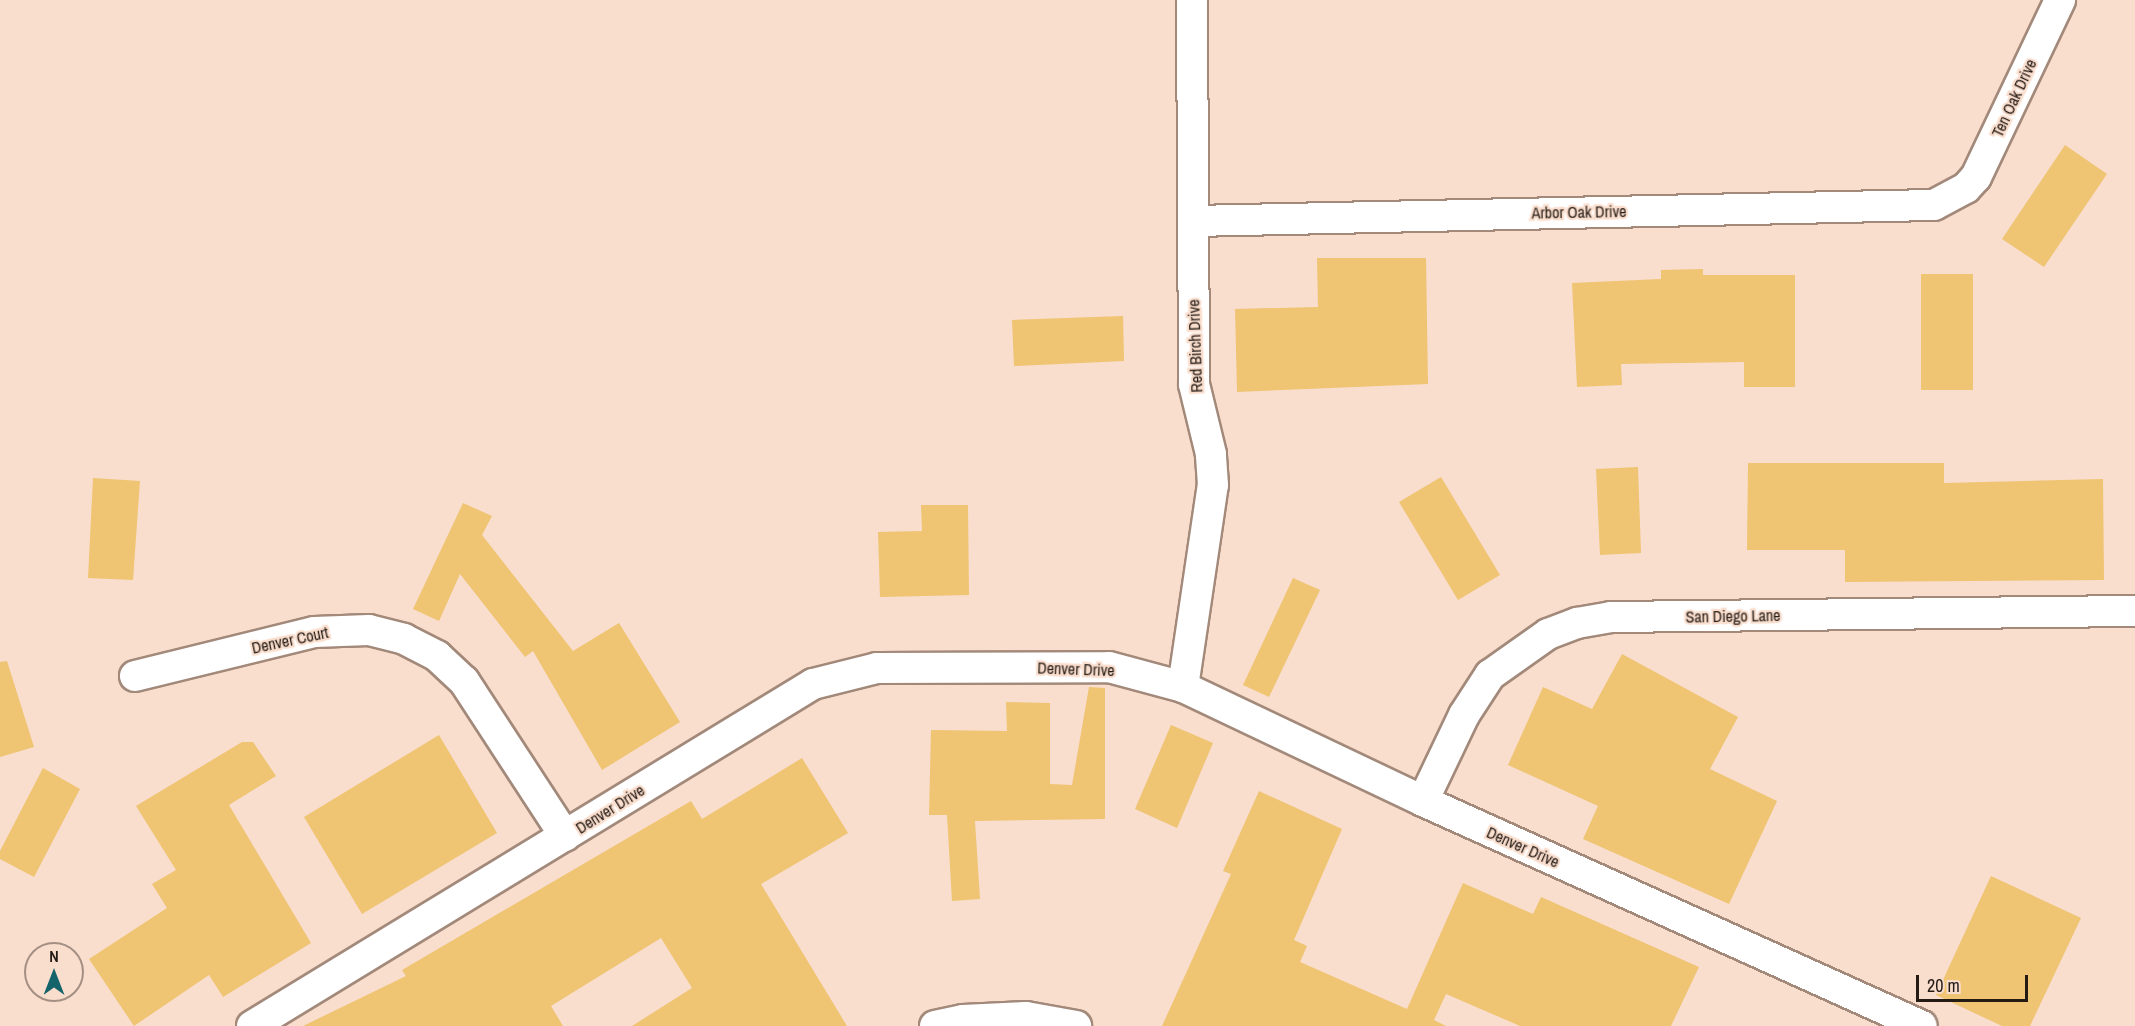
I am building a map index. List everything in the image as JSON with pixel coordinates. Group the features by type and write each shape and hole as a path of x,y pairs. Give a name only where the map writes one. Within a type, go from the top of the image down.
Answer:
{"street":[{"name":"Red Birch Drive","path":"1183,687 1213,485 1211,454 1194,384 1192,0"},
{"name":"Ten Oak Drive","path":"1961,190 1976,177 2060,0"},
{"name":"Arbor Oak Drive","path":"1193,221 1934,205 1961,190"},
{"name":"San Diego Lane","path":"1423,801 1464,715 1491,675 1548,634 1577,623 1611,618 2135,611"},
{"name":"Denver Court","path":"135,676 314,632 369,630 404,639 437,656 464,681 565,836"},
{"name":"Denver Drive","path":"252,1026 813,684 857,670 1109,667 1142,673 1183,687 1423,801 1922,1026"},
{"path":"935,1026 963,1020 1026,1017 1076,1026"}],"building":[{"path":"2065,145 2107,174 2044,267 2002,239"},
{"path":"1317,258 1426,258 1428,384 1237,392 1235,309 1318,307"},
{"path":"1703,269 1703,275 1795,275 1795,387 1744,387 1744,362 1621,364 1622,385 1577,387 1572,283 1661,279 1661,270"},
{"path":"1921,274 1973,274 1973,390 1921,390"},
{"path":"1123,316 1124,361 1014,366 1012,320"},
{"path":"1748,463 1944,463 1944,483 2103,479 2104,580 1845,582 1845,550 1747,550"},
{"path":"1638,467 1641,553 1600,555 1596,469"},
{"path":"1441,477 1500,575 1458,600 1399,502"},
{"path":"93,478 140,481 133,580 88,578"},
{"path":"463,503 492,516 482,535 573,651 619,623 680,722 602,770 533,651 525,657 460,574 439,621 413,609"},
{"path":"921,505 968,505 969,595 880,597 878,532 922,531"},
{"path":"1293,578 1320,590 1269,697 1243,685"},
{"path":"1622,654 1738,717 1710,769 1777,801 1729,904 1583,839 1598,806 1508,765 1543,687 1592,709"},
{"path":"7,661 34,747 0,757 0,662"},
{"path":"1089,687 1105,688 1105,819 975,821 980,899 952,901 947,815 929,815 931,730 1007,731 1006,702 1050,703 1050,784 1072,785"},
{"path":"1171,725 1213,743 1177,828 1135,809"},
{"path":"439,735 497,833 362,914 304,817"},
{"path":"242,742 253,742 276,776 229,805 311,943 223,997 209,975 134,1026 89,959 167,908 152,884 176,870 136,806"},
{"path":"802,758 848,833 761,884 847,1026 632,1026 692,988 661,938 551,1006 563,1026 303,1026 406,976 402,970 691,801 702,819"},
{"path":"43,768 80,789 34,877 0,859 0,851"},
{"path":"1259,791 1342,829 1294,940 1307,946 1300,962 1407,1009 1463,883 1533,914 1541,897 1699,967 1671,1026 1520,1026 1446,994 1434,1020 1446,1026 1162,1026 1231,874 1223,871"},
{"path":"1991,876 2081,918 2030,1026 2002,1026 1936,995"}]}
